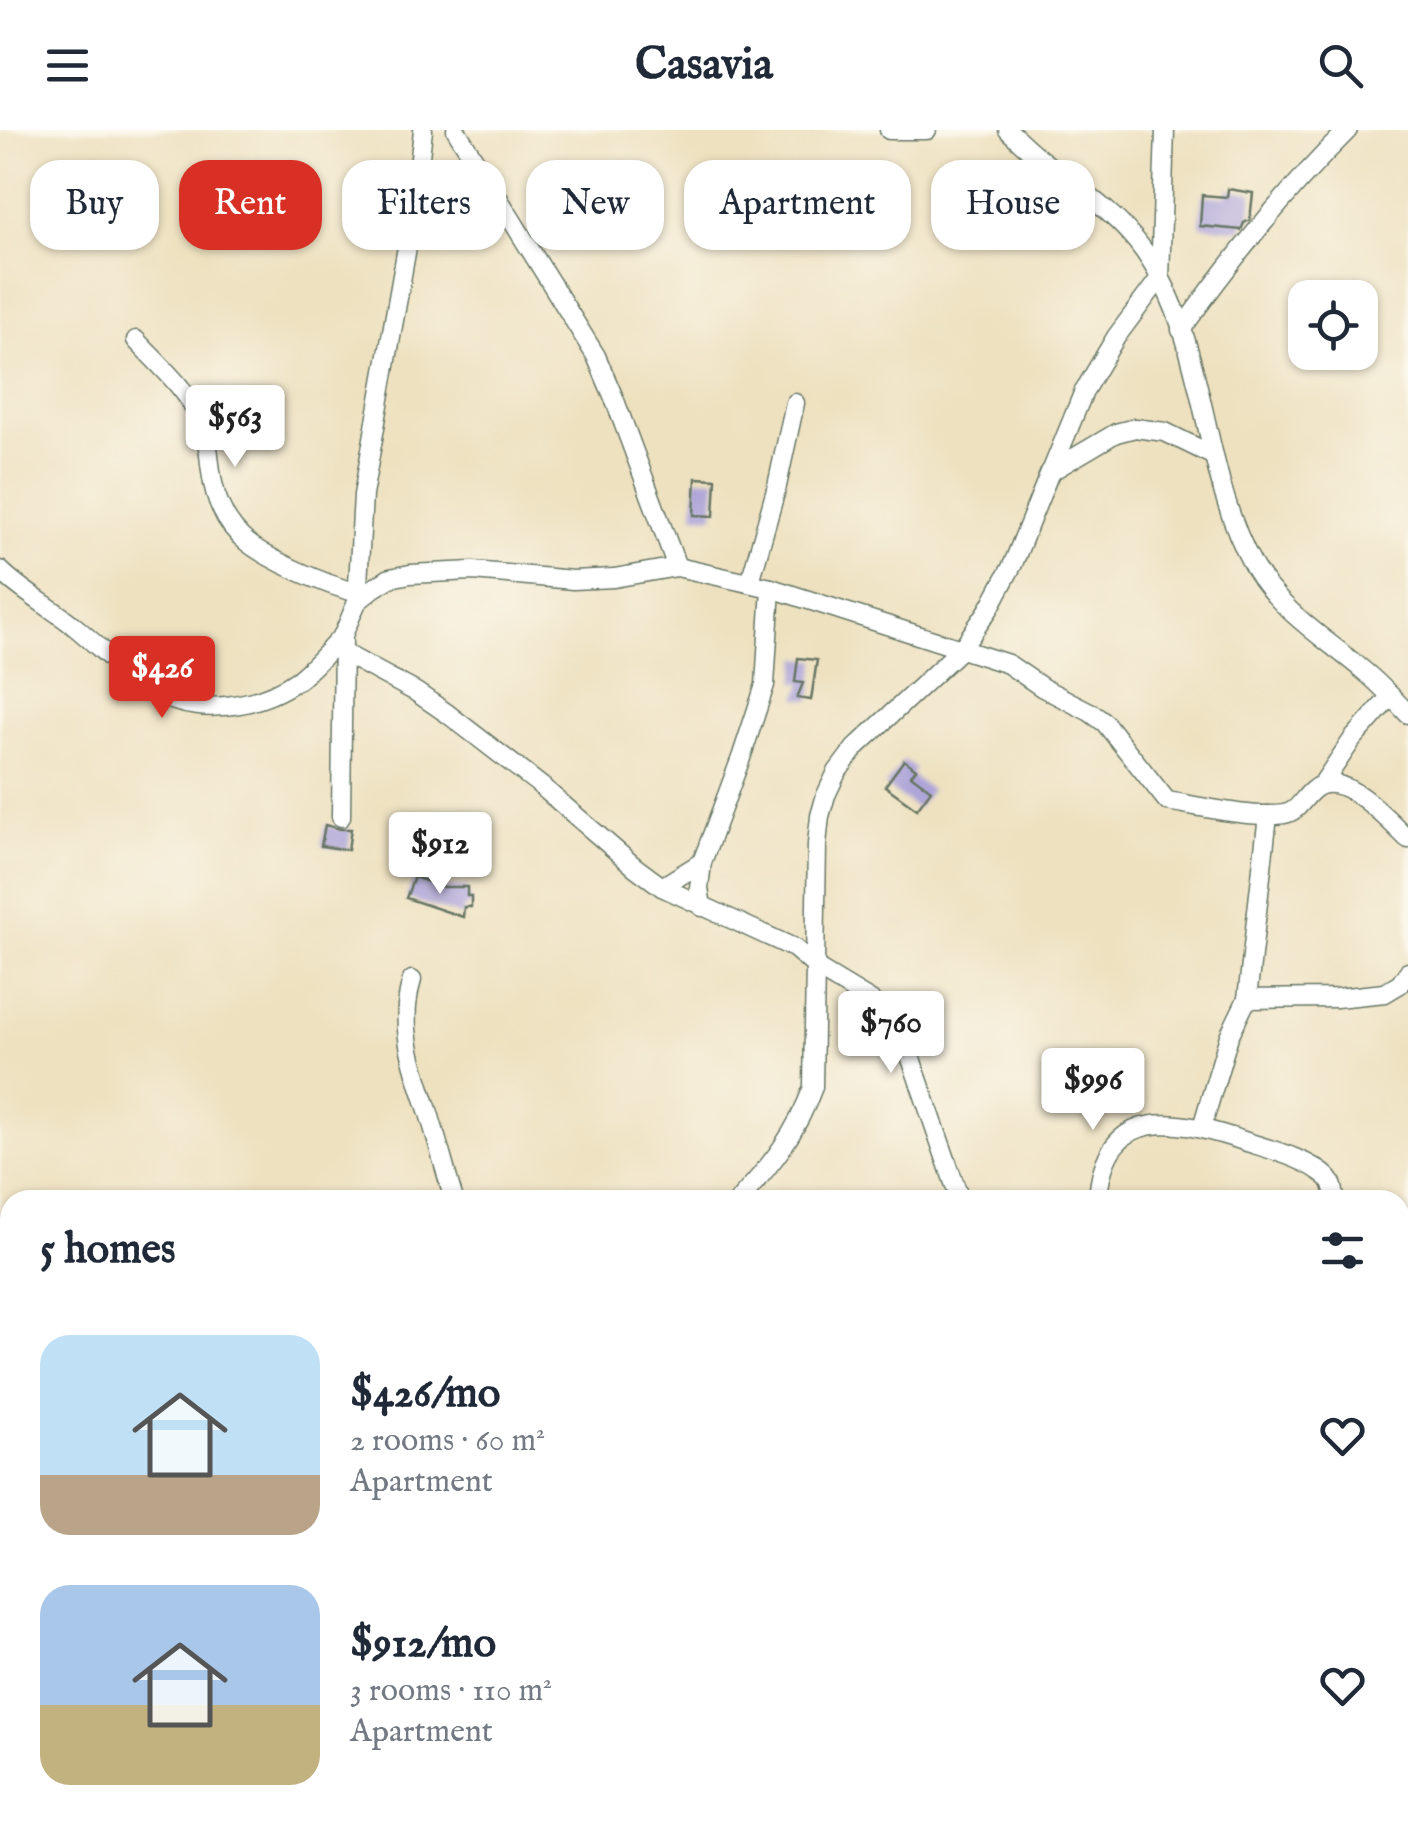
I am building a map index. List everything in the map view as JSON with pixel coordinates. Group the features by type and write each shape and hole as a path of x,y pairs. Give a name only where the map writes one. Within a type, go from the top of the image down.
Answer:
{"street":[{"path":"342,817 342,644 357,597 363,495 416,202 423,130"},
{"path":"456,130 596,356 677,566"},
{"path":"889,130 927,130"},
{"path":"1008,130 1044,163 1100,203 1127,230 1160,278 1181,330 1224,496 1236,532 1255,569 1274,596 1408,714"},
{"path":"748,1190 790,1139 813,1087 817,844 826,795 836,772 855,748 962,648 989,610 1013,564 1084,391 1116,336 1160,278 1165,130"},
{"path":"1181,330 1292,187 1348,130"},
{"path":"136,340 184,391 200,416 222,514 242,538 311,577 357,597"},
{"path":"750,582 777,486 794,403"},
{"path":"1050,472 1116,433 1136,428 1165,432 1214,456"},
{"path":"357,597 390,578 473,571 573,580 614,578 677,566 750,582 1008,664 1105,724 1167,801 1268,815 1295,811 1323,783 1352,740 1391,696"},
{"path":"0,570 153,692 199,707 242,703 274,692 342,644"},
{"path":"702,907 702,862 762,699 768,666 772,588"},
{"path":"342,644 448,714 662,887 777,938 888,1015 901,1034 956,1190"},
{"path":"1323,783 1363,797 1408,838"},
{"path":"1202,1127 1229,1036 1247,1000 1268,815"},
{"path":"662,887 702,862"},
{"path":"1247,1000 1336,998 1385,992 1400,984 1408,972"},
{"path":"412,980 405,1026 412,1064 451,1190"},
{"path":"1100,1190 1106,1155 1115,1142 1136,1127 1156,1124 1202,1127 1304,1162 1327,1176 1334,1190"}],"building":[{"path":"1228,189 1253,193 1250,220 1241,230 1200,226 1202,195 1227,197"},
{"path":"696,478 716,479 714,516 694,515"},
{"path":"798,658 817,660 811,700 797,698 803,683 795,682"},
{"path":"904,760 916,769 911,775 931,790 917,809 885,786"},
{"path":"325,825 351,829 348,850 321,846"},
{"path":"414,877 443,887 467,887 471,907 464,907 463,917 406,898"}]}
